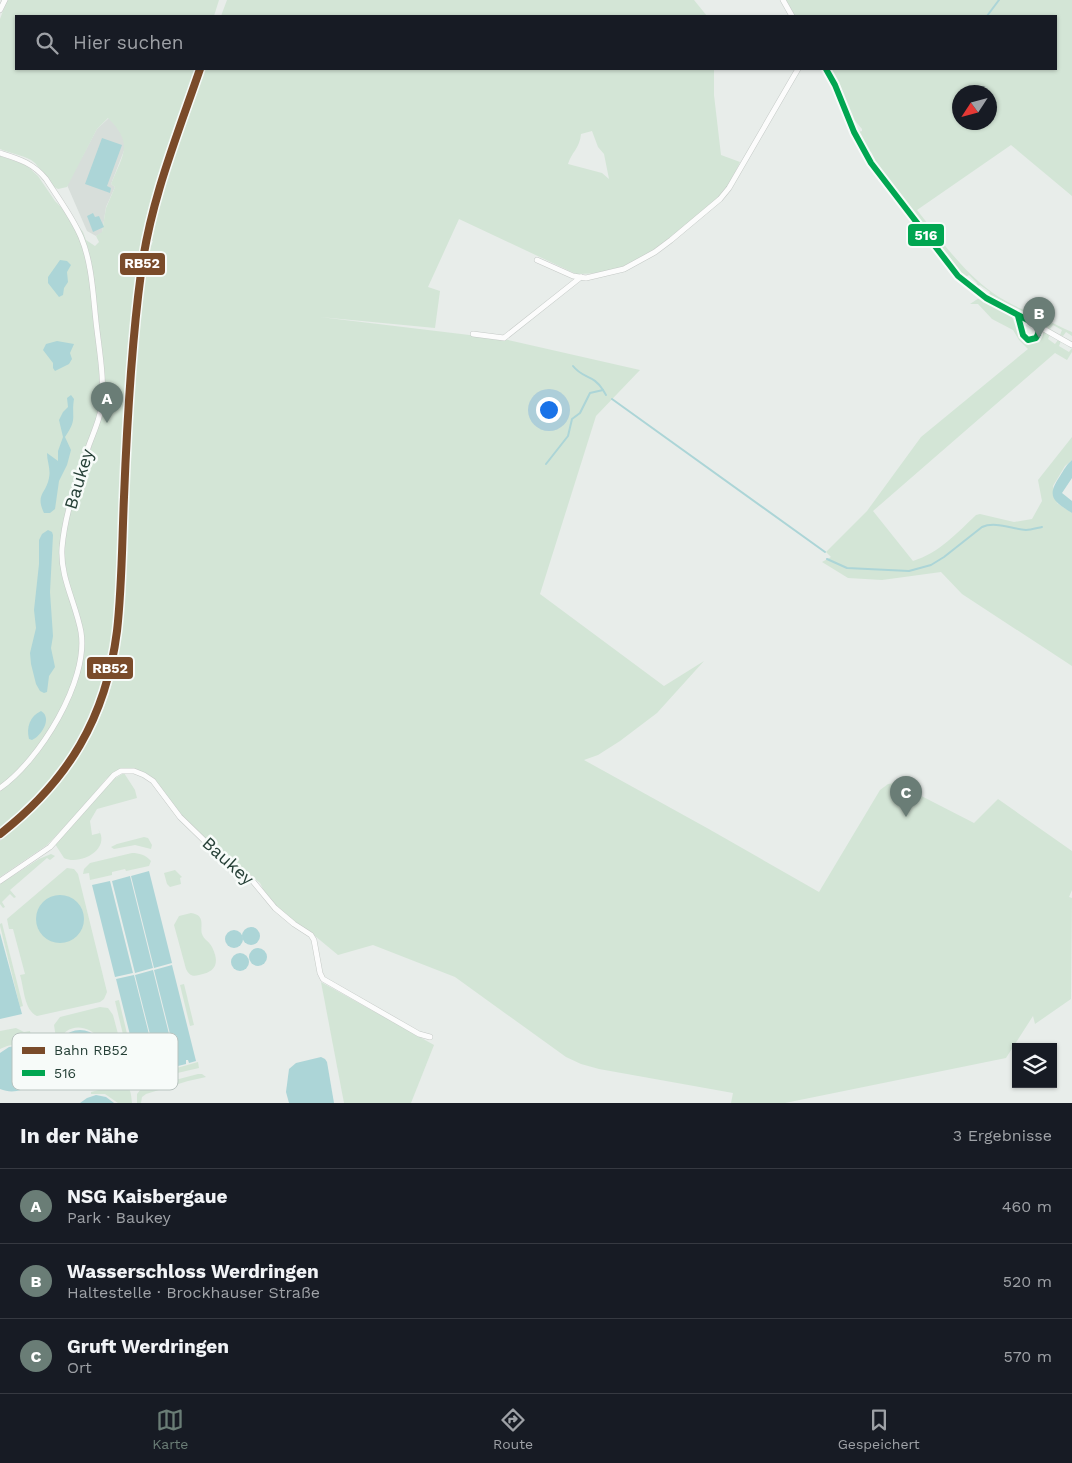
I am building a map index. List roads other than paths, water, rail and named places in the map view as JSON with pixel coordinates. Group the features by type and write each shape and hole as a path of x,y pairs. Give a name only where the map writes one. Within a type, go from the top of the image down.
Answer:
{"street":[{"path":"0,10 4,0"},
{"path":"783,0 791,15"},
{"path":"537,260 573,276 581,277 611,273 638,262 672,240 720,199 729,188 797,70"},
{"path":"827,70 835,85 854,132 871,163 962,280 988,301 1028,320 1072,346"},
{"name":"Baukey","path":"0,153 26,161 39,170 69,215 80,236 86,252 92,282 102,390 101,410 71,500 62,547 65,578 80,631 82,646 80,660 73,685 62,711 37,751 0,788"},
{"path":"473,334 504,338 581,277"},
{"name":"Baukey","path":"0,881 50,847 114,775 121,771 134,771 144,774 153,781 180,817 213,848 251,879 275,908 311,935 314,940 320,973 323,979 418,1034 430,1037"}],"water":[{"path":"102,138 122,145 107,186 111,188 110,193 85,184"},
{"path":"93,213 95,217 99,216 104,227 93,232 87,216"},
{"path":"60,260 67,261 71,265 67,272 68,282 64,288 63,295 59,297 48,283 48,277"},
{"path":"57,341 74,344 70,353 72,359 69,364 55,371 53,363 43,350 46,344"},
{"path":"71,395 74,399 73,422 65,437 71,450 67,465 59,481 55,509 50,513 44,513 41,498 48,483 47,453 58,461 58,451 63,437 59,420 68,407 67,398"},
{"path":"1072,460 1072,478 1062,493 1072,501 1072,513 1056,502 1053,489"},
{"path":"48,530 53,535 50,592 53,636 51,648 55,667 49,676 47,692 44,693 40,691 36,684 30,653 36,628 34,610 39,564 39,540 42,534"},
{"path":"41,711 46,718 44,727 39,735 32,740 29,739 28,730 30,722"},
{"path":"149,871 172,963 154,968 131,876"},
{"path":"130,876 153,968 135,973 112,881"},
{"path":"110,881 133,973 115,977 92,885"},
{"path":"60,895 69,897 77,902 82,910 84,919 82,928 77,936 69,941 60,943 51,941 43,936 38,928 36,919 38,910 43,902 51,897"},
{"path":"251,927 257,930 260,936 257,942 251,945 245,942 242,936 245,930"},
{"path":"234,930 240,933 243,939 240,945 234,948 228,945 225,939 228,933"},
{"path":"0,933 22,1014 0,1019"},
{"path":"258,948 264,951 267,957 264,963 258,966 252,963 249,957 252,951"},
{"path":"240,953 246,956 249,962 246,968 240,971 234,968 231,962 234,956"},
{"path":"172,965 196,1061 189,1063 186,1060 186,1064 178,1066 178,1033 170,1033 154,970"},
{"path":"153,970 169,1033 150,1033 135,975"},
{"path":"134,975 149,1033 130,1033 116,979"},
{"path":"80,1030 92,1033 68,1033"},
{"path":"12,1047 12,1090 18,1090 12,1091 0,1089 0,1053"},
{"path":"321,1057 327,1062 334,1103 289,1103 286,1092 289,1069 296,1063"},
{"path":"96,1095 106,1097 114,1103 80,1103"}],"waterway":[{"path":"988,15 999,0"},
{"path":"573,366 580,373 596,381 603,390"},
{"path":"546,464 568,436 572,419 580,413 590,393 603,390 606,395"},
{"path":"612,399 825,552"},
{"path":"827,559 847,568 909,571 931,565 987,525 1026,530 1042,527"}],"rail line":[{"name":"RB52","path":"0,834 24,814 45,792 64,769 80,745 104,692 112,663 120,598 130,385 141,273 145,247 158,195 200,70"}],"place":[{"name":"Wasserschloss Werdringen","path":"1039,338"},
{"name":"NSG Kaisbergaue","path":"107,423"},
{"name":"Gruft Werdringen","path":"906,817"}]}
